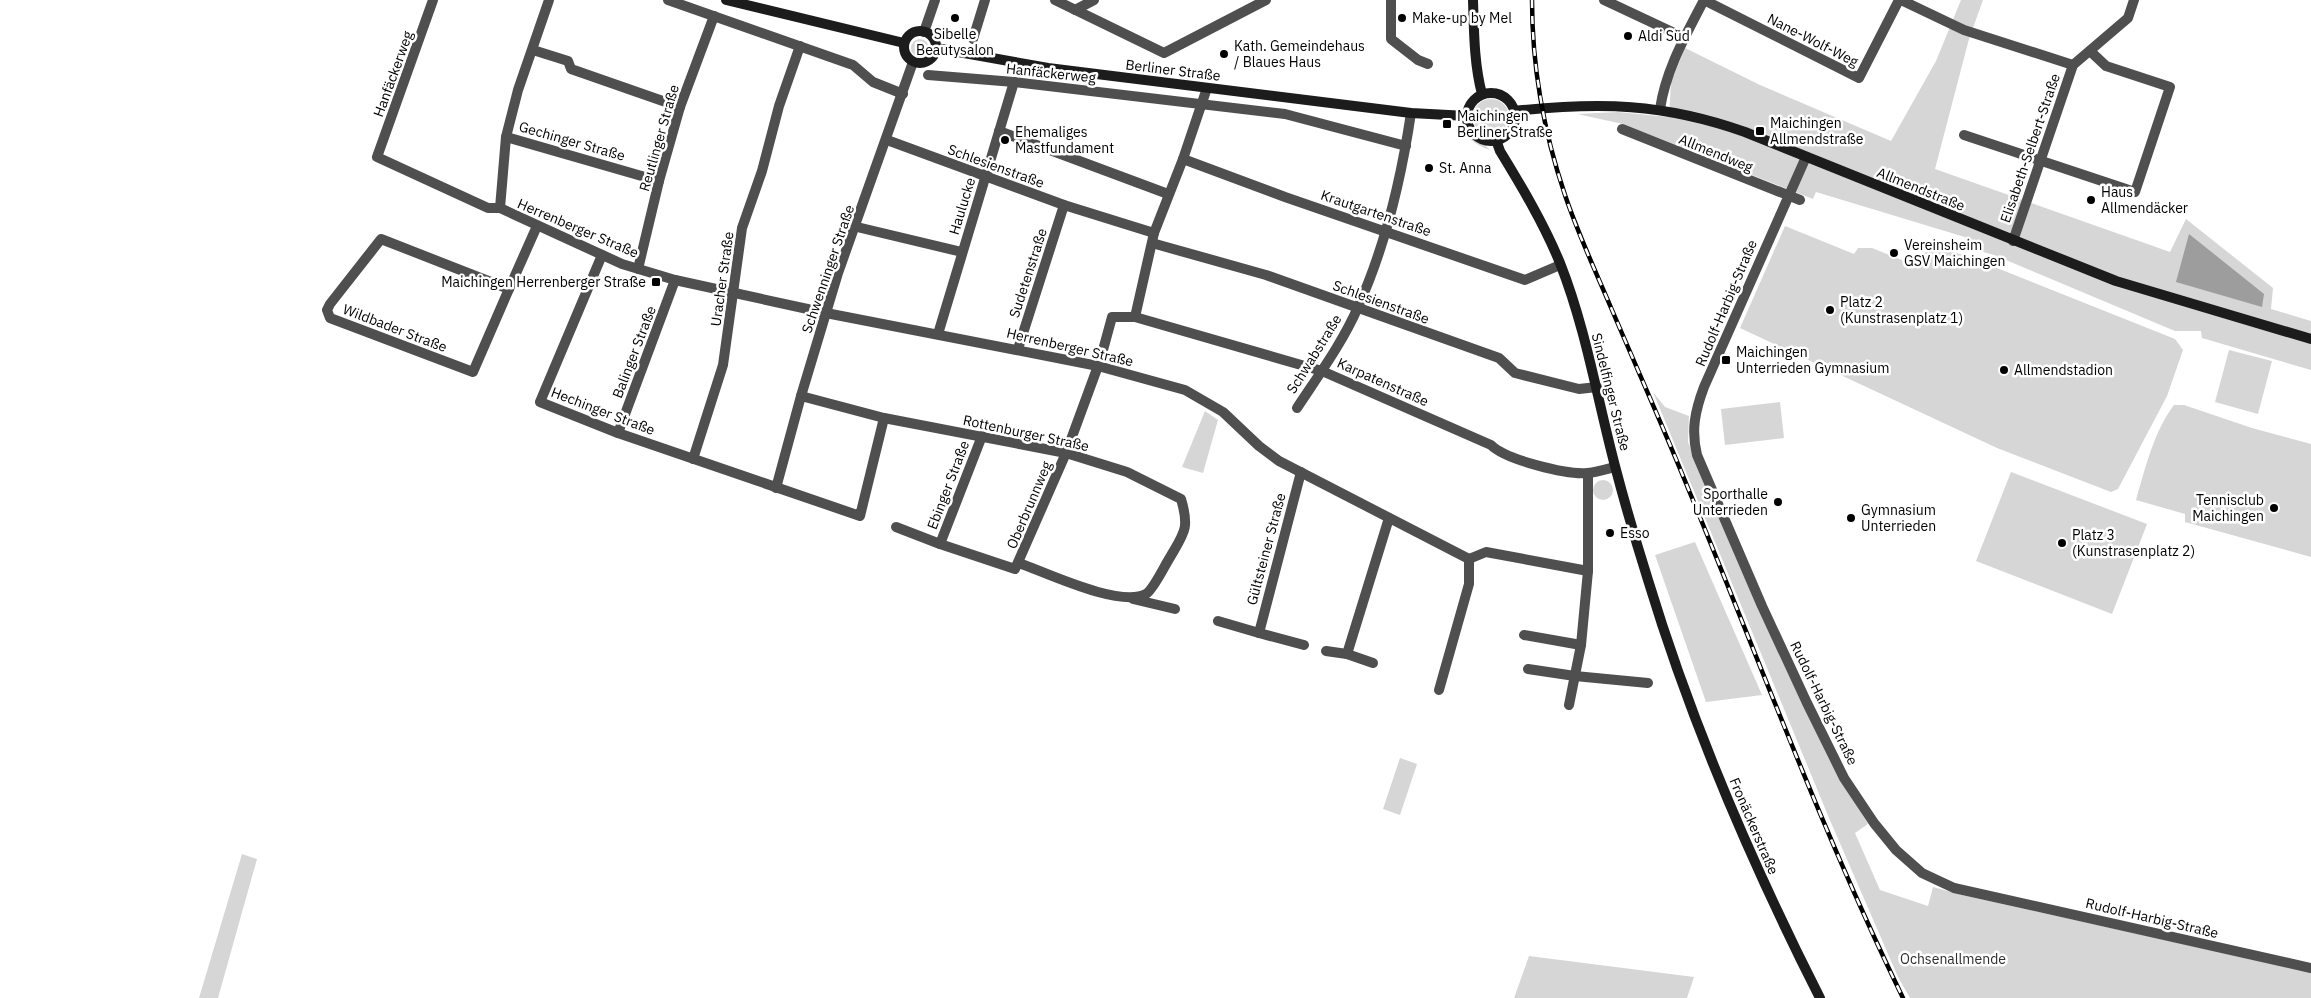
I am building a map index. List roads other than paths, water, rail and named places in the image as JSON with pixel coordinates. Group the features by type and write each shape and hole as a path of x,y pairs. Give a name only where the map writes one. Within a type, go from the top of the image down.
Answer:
{"main road":[{"path":"726,0 904,43"},
{"path":"1473,0 1474,32 1479,84 1482,94"},
{"path":"924,32 934,40 936,48 928,61 913,62 905,54 904,43 910,35 924,32"},
{"name":"Berliner Straße","path":"936,48 1048,68 1411,113 1467,116"},
{"path":"1496,93 1502,95 1508,99 1514,111 1512,129 1508,134 1496,140 1489,140 1476,135 1468,124 1467,116 1473,101 1482,94 1496,93"},
{"name":"Allmendstraße","path":"1514,111 1616,105 1660,109 1718,123 2125,284 2311,339"},
{"name":"Sindelfinger Straße","path":"1496,140 1541,220 1560,265 1585,341 1615,467 1648,581 1676,660"},
{"name":"Fronäckerstraße","path":"1676,660 1713,765 1740,830 1820,998"}],"street":[{"name":"Hanfäckerweg","path":"377,157 433,0"},
{"name":"Herrenberger Straße","path":"500,208 506,137 518,90 549,0"},
{"path":"668,0 854,65 873,82 903,94"},
{"path":"924,32 935,0"},
{"path":"973,39 985,0"},
{"path":"1055,0 1164,53 1266,0"},
{"path":"1075,10 1094,0"},
{"path":"1391,0 1391,39 1418,60 1428,64"},
{"path":"1604,0 1685,38"},
{"path":"1660,109 1667,76 1704,0"},
{"name":"Nane-Wolf-Weg","path":"1704,0 1858,78 1900,0"},
{"path":"1900,0 1964,30 2073,66"},
{"name":"Elisabeth-Selbert-Straße","path":"2013,241 2073,66 2128,18 2134,0"},
{"name":"Reutlinger Straße","path":"638,269 659,181 680,107 714,16"},
{"name":"Uracher Straße","path":"693,459 723,365 742,228 762,172 779,106 800,46"},
{"path":"533,50 568,61 571,69 680,107"},
{"path":"1964,135 2135,192 2170,87 2106,66 2090,51"},
{"name":"Schwenninger Straße","path":"776,488 826,313 913,62"},
{"name":"Hanfäckerweg","path":"928,75 1014,82 1285,114 1406,146"},
{"name":"Haulucke","path":"938,334 1014,82"},
{"path":"1103,350 1112,317 1135,318 1153,238 1203,104 1207,88"},
{"name":"Schwabstraße","path":"1297,408 1322,371 1358,308 1387,231 1406,146 1411,113"},
{"name":"Allmendweg","path":"1622,130 1788,197 1800,200"},
{"path":"999,131 1168,194"},
{"name":"Gechinger Straße","path":"506,137 659,181"},
{"name":"Schlesienstraße","path":"887,140 1153,238 1266,275 1499,358 1516,373 1579,389 1596,387"},
{"name":"Herrenberger Straße","path":"377,157 488,208 500,208 602,255 638,269 675,280 826,313 1098,366 1185,390 1223,412 1259,446 1279,461 1469,559"},
{"name":"Rudolf-Harbig-Straße","path":"1806,157 1704,387 1693,426 1697,455 1732,537 1807,703 1844,778 1874,823 1908,861 1938,882 1954,888 2311,968"},
{"name":"Krautgartenstraße","path":"1183,159 1285,197 1525,280 1542,271 1560,265"},
{"name":"Sudetenstraße","path":"1018,349 1064,205"},
{"name":"Wildbader Straße","path":"509,289 381,239 327,310 330,318 473,372 537,226"},
{"name":"Haulucke","path":"856,227 962,252"},
{"name":"Hechinger Straße","path":"602,255 540,402 618,433 860,516 884,418"},
{"name":"Balinger Straße","path":"618,433 675,280"},
{"name":"Karpatenstraße","path":"1135,318 1322,371 1491,445 1496,451 1562,471 1588,473 1615,467"},
{"name":"Oberbrunnweg","path":"1017,566 1066,453 1098,366"},
{"name":"Rottenburger Straße","path":"801,396 884,418 1066,453 1127,472 1181,499 1187,518 1184,534 1148,593 1133,599"},
{"name":"Ebinger Straße","path":"940,544 982,436"},
{"name":"Gültsteiner Straße","path":"1259,633 1301,472"},
{"path":"1569,705 1581,645 1588,570 1588,473"},
{"path":"1348,654 1389,518"},
{"name":"Ebinger Straße","path":"896,527 940,544 1017,566"},
{"path":"1438,690 1469,584 1469,559 1486,552 1588,570"},
{"path":"1017,566 1102,594 1175,609"},
{"path":"1218,621 1304,645"},
{"path":"1524,635 1581,645"},
{"path":"1326,651 1348,654 1373,663"},
{"path":"1528,669 1575,676 1648,683"}],"railway":[{"path":"1532,0 1534,49 1545,123 1570,210 1681,470 1819,811 1903,998"}],"place":[{"name":"Sibelle Beautysalon","path":"955,18"},
{"name":"Make-up by Mel","path":"1402,18"},
{"name":"Aldi Süd","path":"1628,36"},
{"name":"Kath. Gemeindehaus / Blaues Haus","path":"1224,54"},
{"name":"Maichingen Berliner Straße","path":"1447,124"},
{"name":"Maichingen Allmendstraße","path":"1760,131"},
{"name":"Ehemaliges Mastfundament","path":"1005,140"},
{"name":"St. Anna","path":"1429,168"},
{"name":"Haus Allmendäcker","path":"2091,200"},
{"name":"Vereinsheim GSV Maichingen","path":"1894,253"},
{"name":"Maichingen Herrenberger Straße","path":"656,282"},
{"name":"Platz 2 (Kunstrasenplatz 1)","path":"1830,310"},
{"name":"Maichingen Unterrieden Gymnasium","path":"1726,360"},
{"name":"Allmendstadion","path":"2004,370"},
{"name":"Sporthalle Unterrieden","path":"1778,502"},
{"name":"Tennisclub Maichingen","path":"2274,508"},
{"name":"Gymnasium Unterrieden","path":"1851,518"},
{"name":"Esso","path":"1610,533"},
{"name":"Platz 3 (Kunstrasenplatz 2)","path":"2062,543"}],"park label":[{"name":"Ochsenallmende","path":"1953,959"}]}
